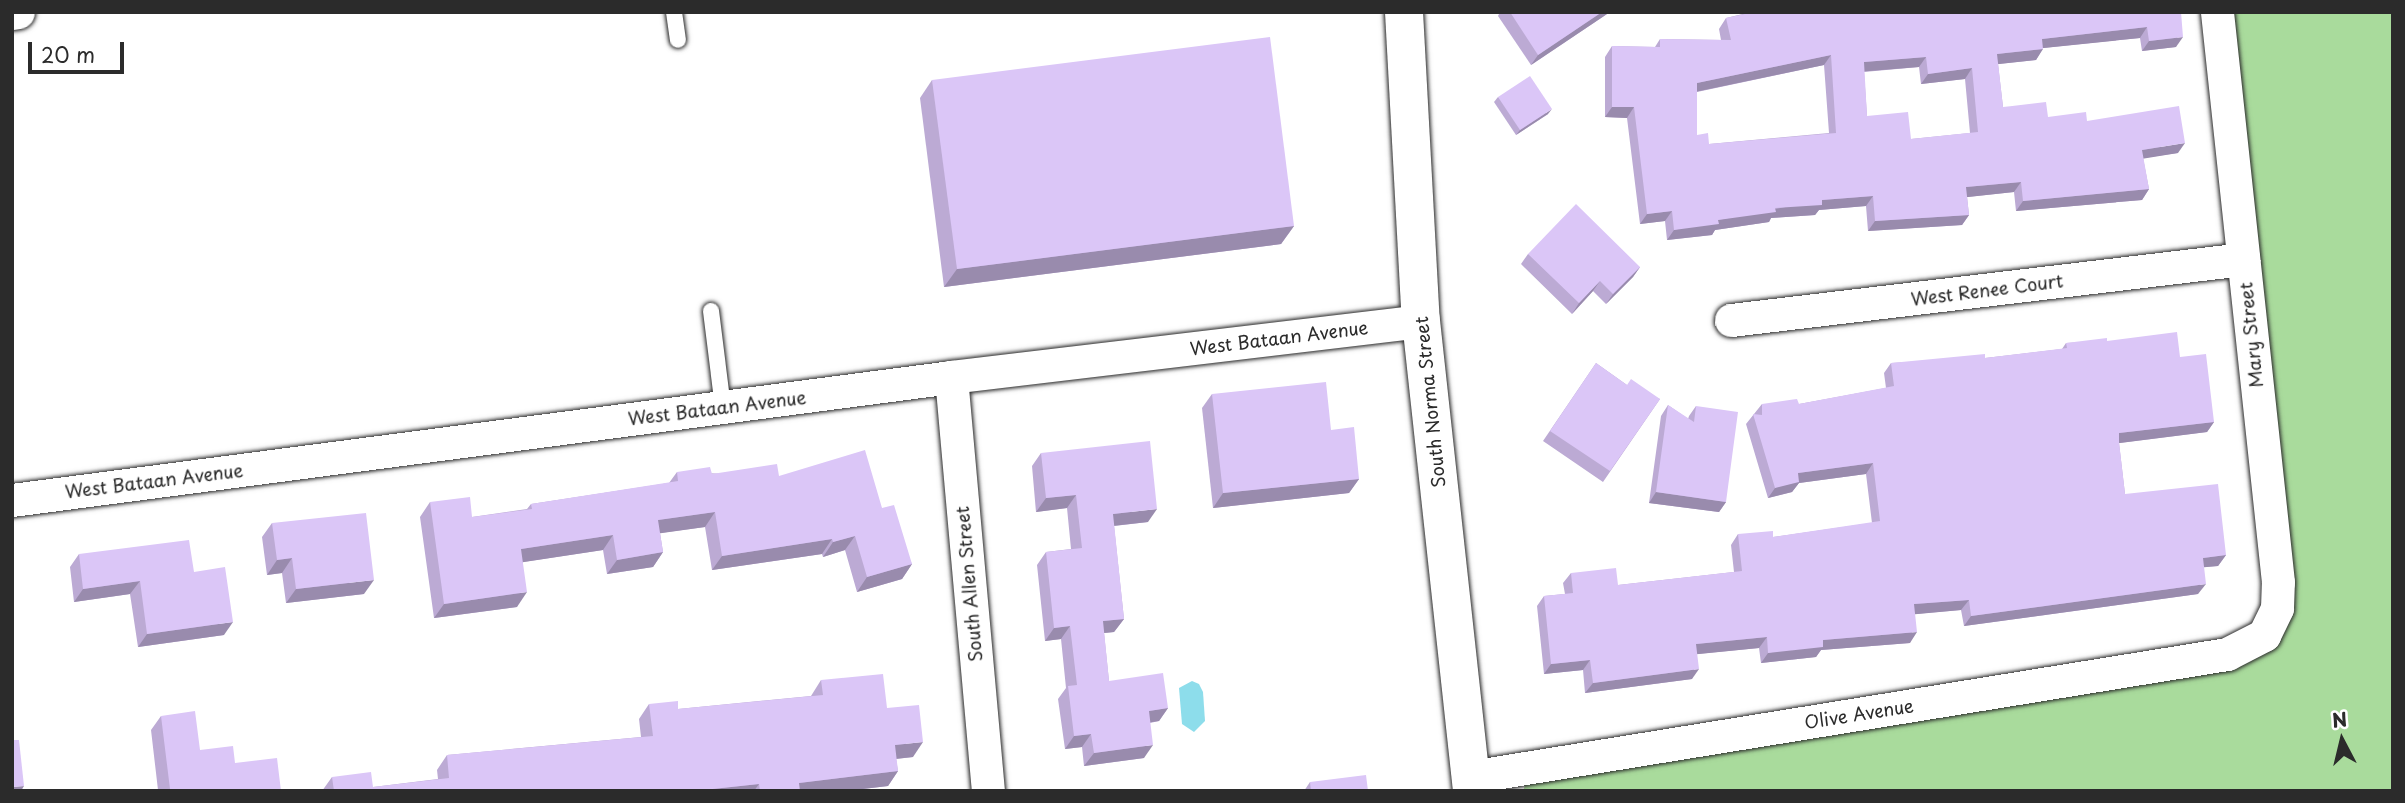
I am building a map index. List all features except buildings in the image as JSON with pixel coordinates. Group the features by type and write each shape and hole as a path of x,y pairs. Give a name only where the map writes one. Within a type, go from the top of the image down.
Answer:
{"street":[{"path":"12,13 18,12"},
{"name":"South Norma Street","path":"1404,12 1421,321 1471,784"},
{"name":"Mary Street","path":"2217,12 2278,582 2277,608 2264,635 2245,644"},
{"name":"West Renee Court","path":"1731,320 2243,259"},
{"name":"West Bataan Avenue","path":"12,499 951,377 1421,321"},
{"name":"South Allen Street","path":"951,377 988,791"},
{"name":"Olive Avenue","path":"1471,784 2227,654 2245,644"}],"lane":[{"path":"674,12 678,40"},
{"path":"711,311 723,407"}],"green space":[{"path":"2226,12 2393,12 2393,791 1523,791 1529,774 2252,643 2286,615"}],"water":[{"path":"1192,681 1199,684 1203,692 1205,721 1194,732 1182,724 1179,688"}]}
